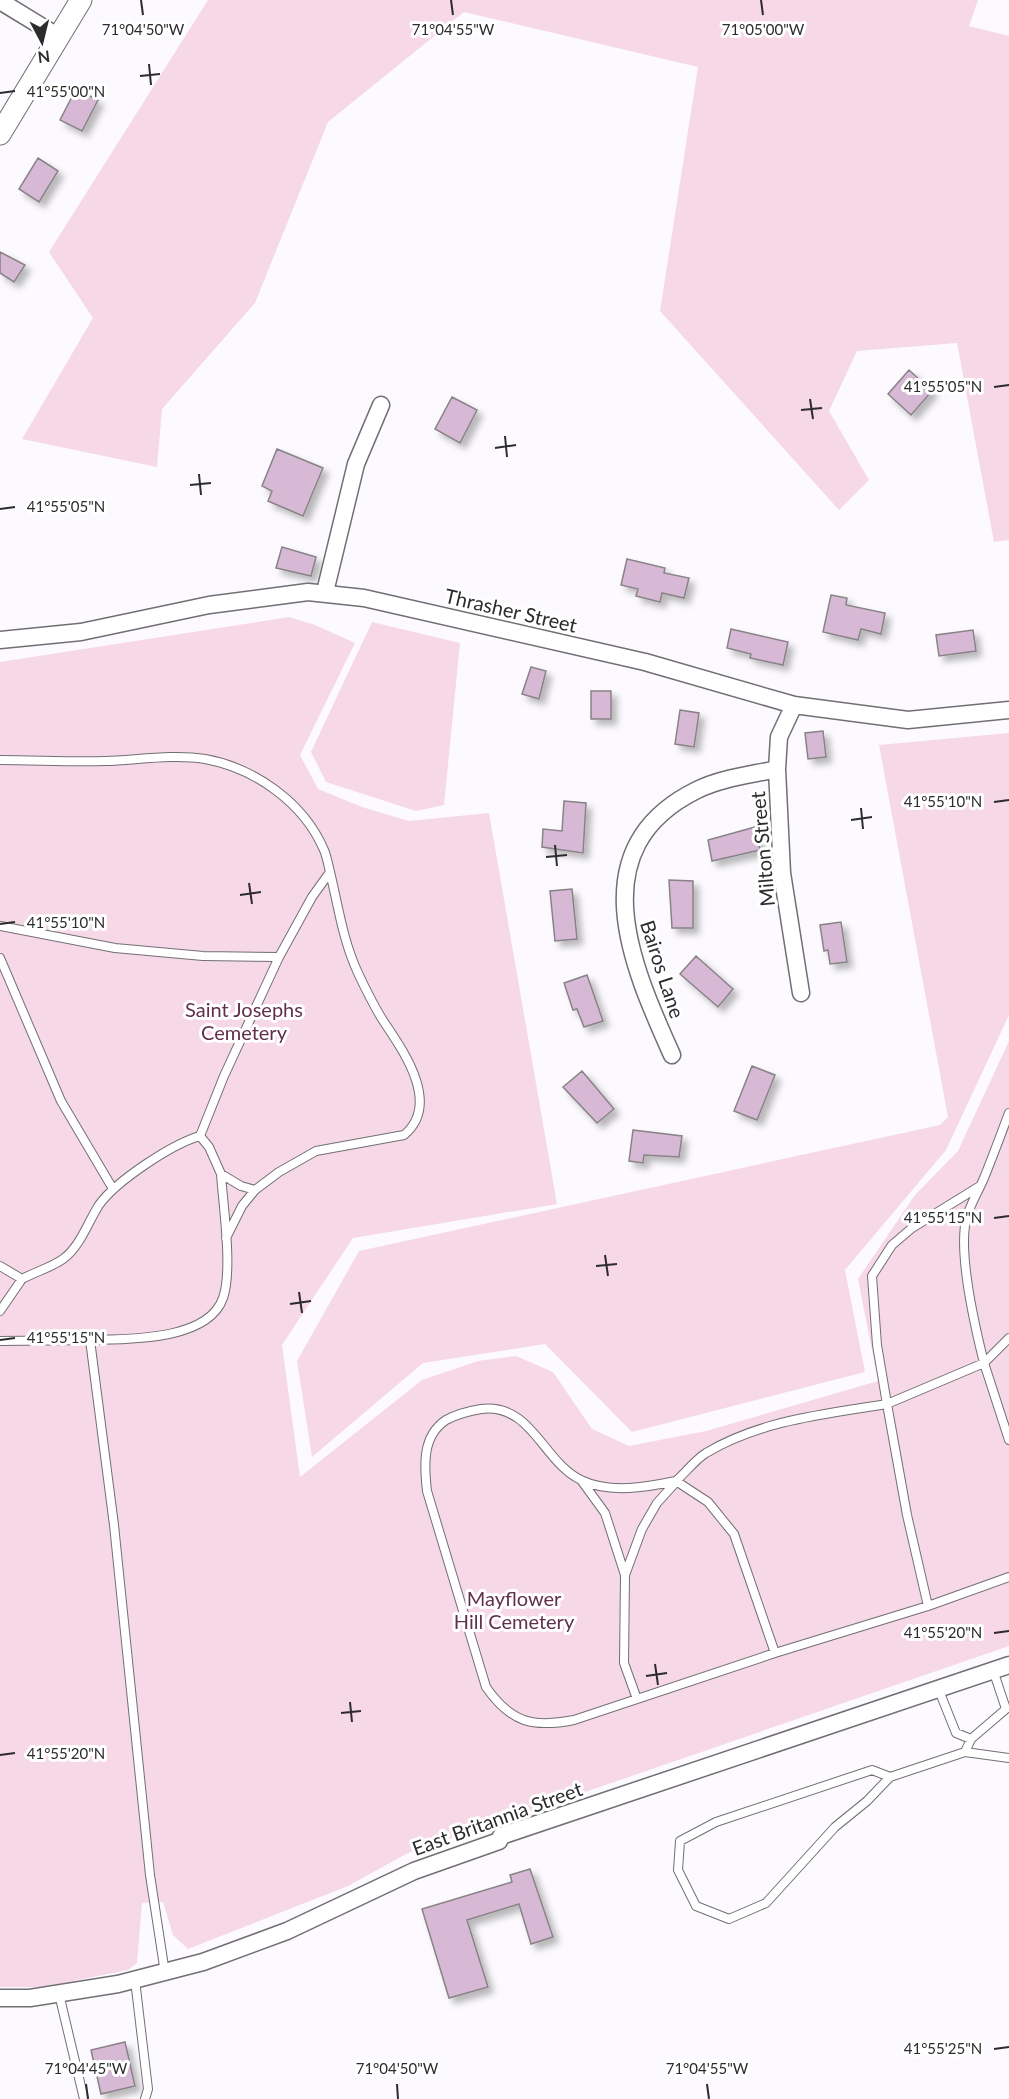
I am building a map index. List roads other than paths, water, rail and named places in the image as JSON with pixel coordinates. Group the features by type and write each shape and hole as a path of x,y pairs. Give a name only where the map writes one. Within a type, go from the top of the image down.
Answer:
{"street":[{"path":"0,134 81,0"},
{"path":"0,2 59,37"},
{"path":"325,592 356,464 381,405"},
{"name":"Thrasher Street","path":"0,640 81,632 209,605 325,592 364,598 645,662 794,705 908,720 1009,710"},
{"name":"Milton Street","path":"794,705 779,737 777,769 782,873 801,993"},
{"name":"Bairos Lane","path":"672,1055 648,1001 630,947 623,909 628,869 645,835 675,804 709,785 777,769"},
{"name":"East Britannia Street","path":"0,1998 59,1994 165,1974 271,1938 414,1870 499,1841 501,1836 1009,1665"}],"lane":[{"path":"0,760 99,761 192,758 229,765 267,784 294,807 313,829 324,851 349,951 385,1024 412,1068 419,1098 419,1115 414,1127 404,1135 315,1151 279,1172 255,1190 242,1206 225,1241"},
{"path":"200,1136 224,1076 279,957 312,897 330,872"},
{"path":"0,926 114,948 191,955 279,957"},
{"path":"0,958 61,1101 113,1189"},
{"path":"1009,1113 967,1216 964,1234 973,1310 984,1363 1009,1440"},
{"path":"0,1341 90,1340 173,1333 204,1322 217,1310 224,1297 225,1241 221,1174 209,1147 200,1136"},
{"path":"0,1311 22,1279 63,1259 74,1247 100,1203 113,1189 181,1141 200,1136"},
{"path":"997,1146 1009,1145"},
{"path":"221,1174 241,1186 255,1190"},
{"path":"928,1606 907,1515 887,1404 878,1345 872,1276 892,1245 912,1228 980,1186"},
{"path":"0,1266 22,1279"},
{"path":"625,1575 642,1529 657,1503 705,1454 745,1434 782,1422 887,1404 984,1363 1009,1338"},
{"path":"90,1340 114,1525 150,1875 165,1974"},
{"path":"637,1699 624,1663 625,1575 604,1513 581,1480 558,1461 519,1418 505,1410 476,1410 450,1418 436,1427 425,1457 427,1491 486,1687 500,1707 535,1724 553,1724 574,1720 776,1653 928,1606 1009,1577"},
{"path":"581,1480 614,1487 642,1488 676,1482 708,1502 734,1534 776,1653"},
{"path":"965,1752 971,1739 1006,1709 993,1670"},
{"path":"938,1688 956,1733 971,1739"},
{"path":"890,1777 872,1770 716,1822 680,1841 678,1870 696,1906 729,1919 766,1903 835,1827 867,1801 890,1777 965,1752 1009,1758"},
{"path":"135,1980 148,2089 145,2099"},
{"path":"59,1994 84,2099"}],"park label":[{"name":"Saint Josephs Cemetery","path":"244,1020"},
{"name":"Mayflower Hill Cemetery","path":"514,1610"}]}
